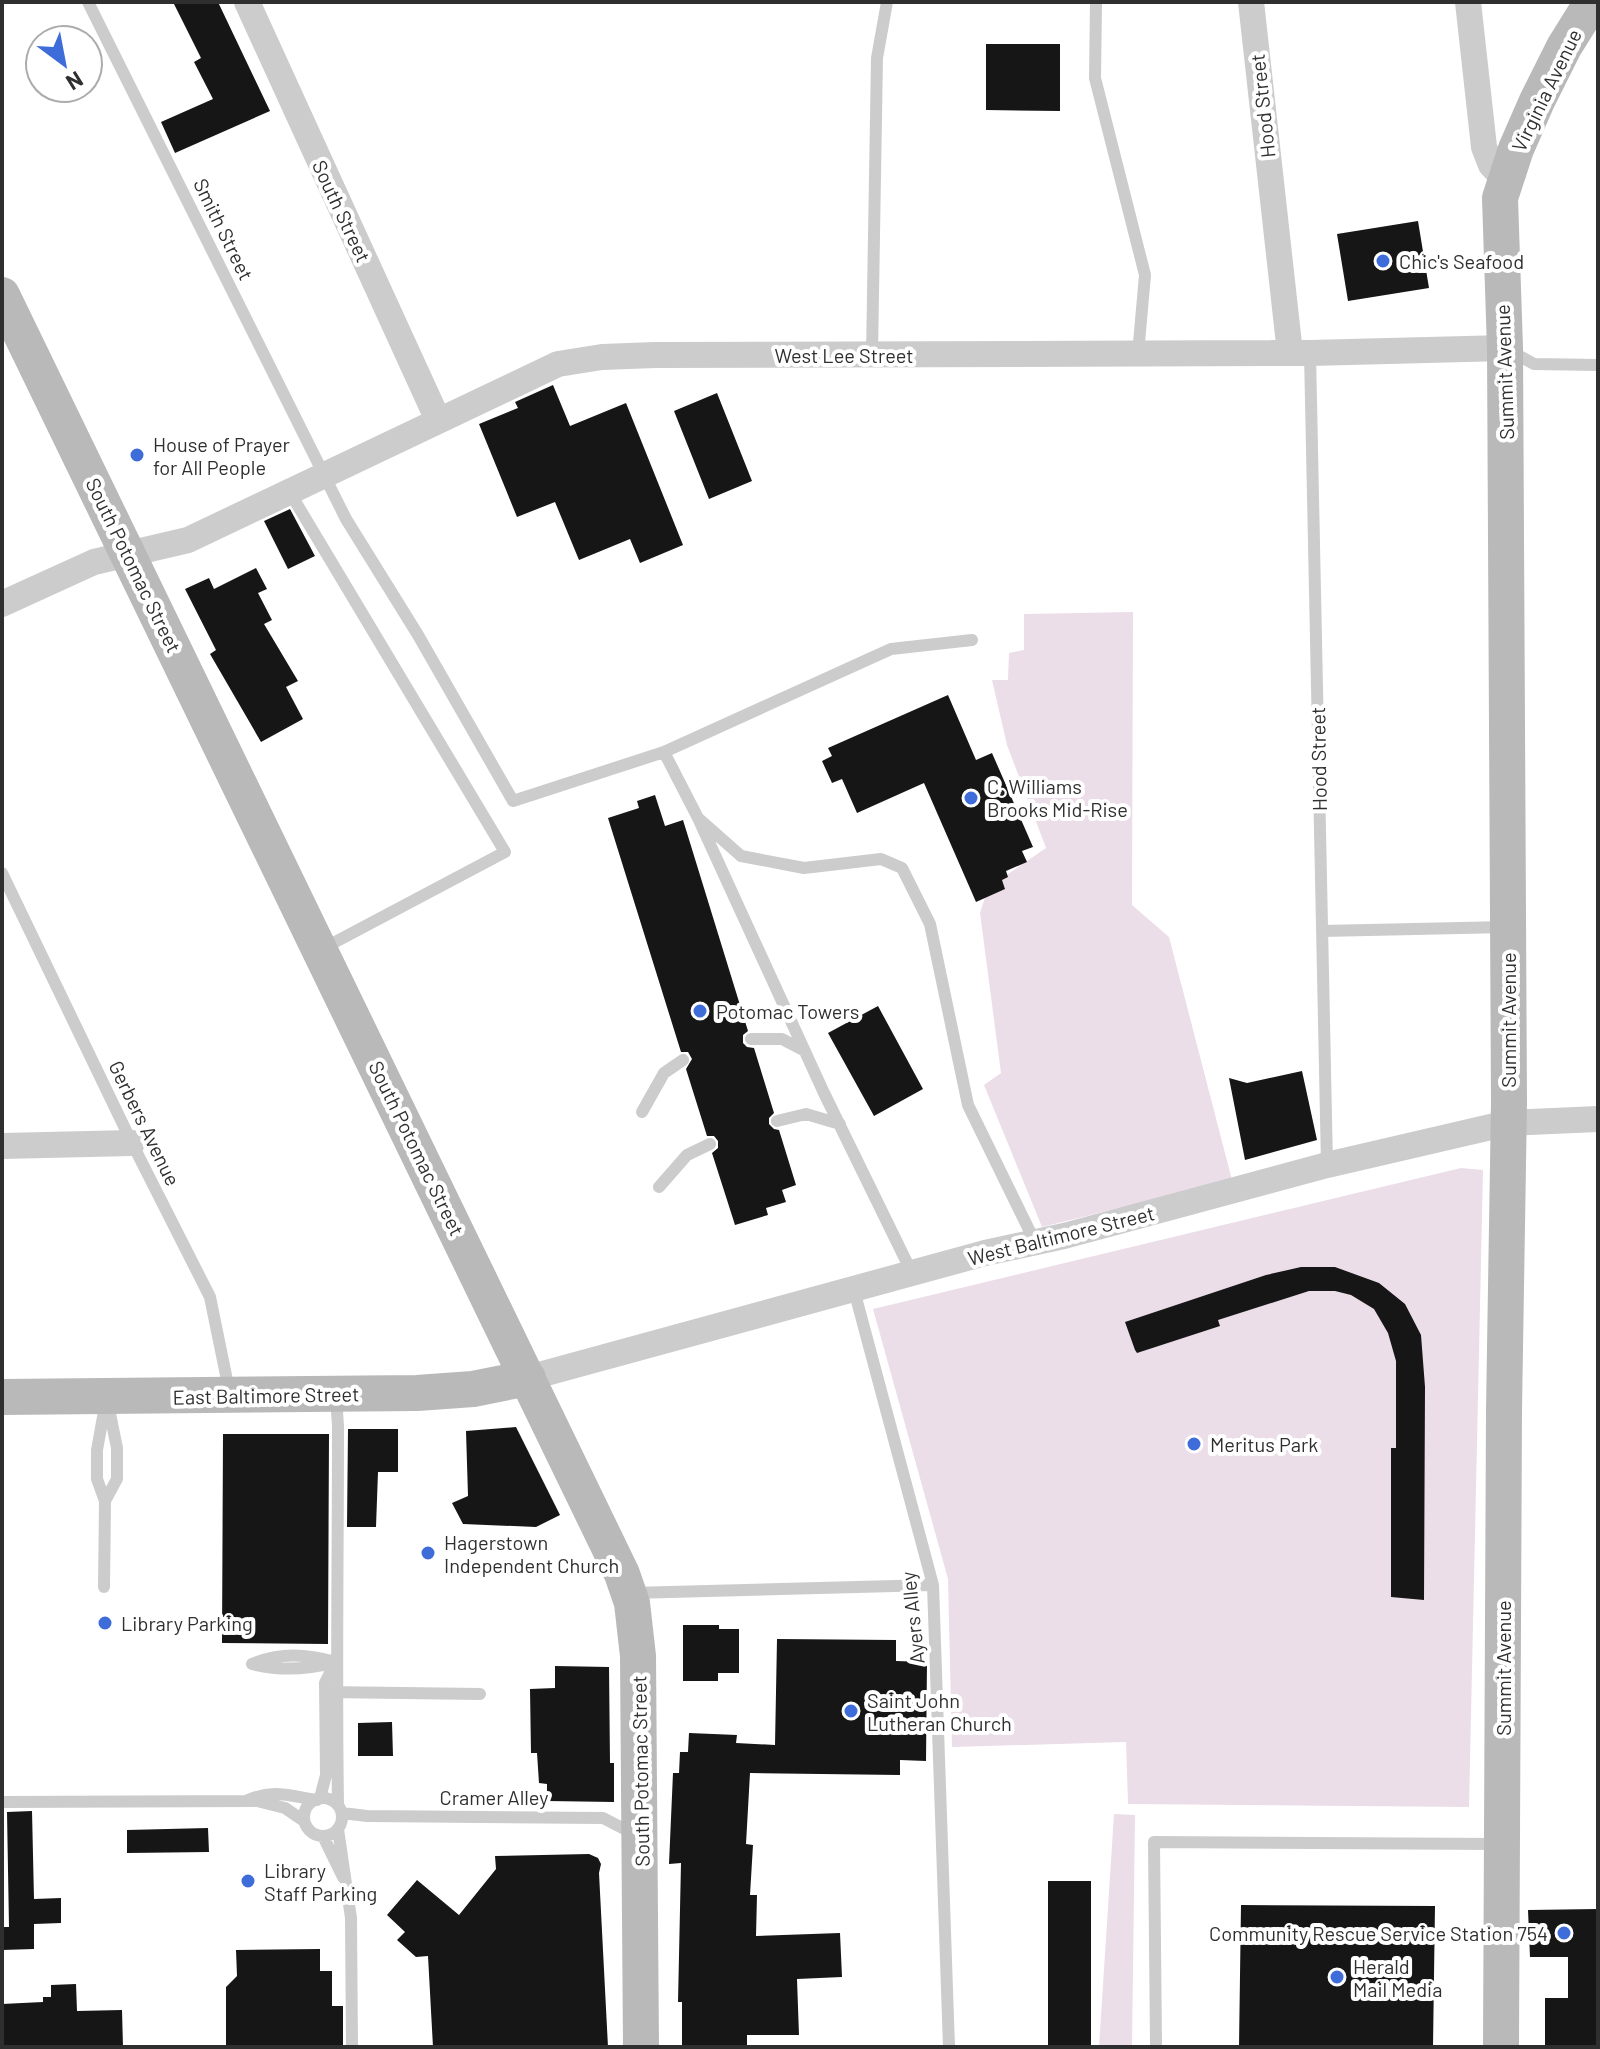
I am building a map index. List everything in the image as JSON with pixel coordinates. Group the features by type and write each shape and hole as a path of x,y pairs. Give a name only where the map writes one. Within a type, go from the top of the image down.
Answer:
{"main road":[{"name":"Virginia Avenue","path":"1505,180 1537,101 1591,13"},
{"name":"Summit Avenue","path":"1501,2047 1508,1123 1505,348 1500,198 1505,180"},
{"name":"South Potomac Street","path":"2,295 622,1574 636,1627 638,1656 641,2047"},
{"name":"East Baltimore Street","path":"2,1397 231,1397 460,1390 528,1378"}],"street":[{"name":"South Street","path":"247,2 438,420"},
{"name":"Hood Street","path":"1251,2 1300,353"},
{"path":"1468,2 1484,147 1491,165 1505,180"},
{"name":"West Lee Street","path":"2,604 94,562 188,540 558,364 602,357 1300,353 1505,348"},
{"name":"West Baltimore Street","path":"528,1378 985,1253 1327,1165 1508,1123 1598,1119"},
{"path":"2,1146 132,1143"}],"lane":[{"name":"Smith Street","path":"88,2 346,519 418,635 513,801 664,752"},
{"path":"872,354 877,58 887,2"},
{"path":"1096,2 1095,78 1145,275 1138,354"},
{"name":"West Lee Street","path":"1505,348 1534,364 1598,365"},
{"name":"Hood Street","path":"1300,353 1322,931 1327,1165"},
{"path":"289,491 505,852 320,949"},
{"path":"913,1273 664,752 891,649 972,640"},
{"path":"698,818 741,856 804,868 881,859 902,868 930,924 968,1105 1035,1242"},
{"name":"Gerbers Avenue","path":"2,873 210,1297 231,1397"},
{"path":"1322,931 1508,927"},
{"path":"751,1039 782,1039 805,1051"},
{"path":"642,1112 664,1073 683,1060"},
{"path":"777,1121 806,1114 840,1124"},
{"path":"659,1187 687,1155 710,1144"},
{"name":"Ayers Alley","path":"854,1290 933,1585 949,2047"},
{"path":"335,1394 338,1426 339,1635 336,1662 325,1683 330,1692 340,1809 338,1829 351,1918 352,2047"},
{"path":"105,1501 117,1479 117,1448 107,1397"},
{"path":"104,1587 105,1501 97,1479 97,1450 107,1397"},
{"path":"628,1593 933,1585"},
{"path":"273,1655 308,1655 336,1662 308,1669 273,1670 252,1664 273,1655"},
{"path":"330,1692 480,1694"},
{"path":"304,1821 308,1804 319,1799 326,1775 330,1692"},
{"name":"Cramer Alley","path":"246,1801 263,1793 276,1792 332,1800 340,1809 367,1816 603,1818 641,1837"},
{"path":"2,1802 246,1801 285,1808 304,1821 314,1834 323,1836 338,1829"},
{"path":"323,1836 345,1880"},
{"path":"1156,2045 1154,1842 1502,1844"}],"shaded area":[{"path":"1133,612 1132,905 1169,937 1232,1180 1042,1227 984,1085 1001,1073 980,913 988,888 1046,848 1007,745 992,680 1008,680 1009,653 1024,650 1024,614"},
{"name":"Meritus Park","path":"1461,1168 1483,1170 1469,1807 1128,1804 1126,1742 952,1747 948,1579 873,1309"},
{"path":"1114,1814 1135,1815 1132,2047 1099,2047"}],"building":[{"path":"173,2 218,2 270,111 175,153 161,122 213,99 194,62 201,58"},
{"path":"986,44 1060,44 1060,111 986,110"},
{"name":"Chic's Seafood","path":"1418,221 1429,288 1348,301 1337,234"},
{"path":"553,385 570,426 626,403 683,545 640,563 630,539 579,560 555,502 517,517 479,424 518,408 515,402"},
{"path":"717,393 752,481 709,499 674,411"},
{"path":"290,509 315,556 288,569 264,521"},
{"path":"256,568 267,589 258,593 272,620 264,624 298,681 286,687 303,719 261,742 210,654 216,650 185,589 209,578 214,589"},
{"name":"C. Williams Brooks Mid‐Rise","path":"948,695 976,760 992,753 1033,847 1022,851 1027,862 1006,871 1008,877 1002,880 1005,889 976,902 924,783 857,813 842,779 832,783 822,761 832,756 828,748"},
{"name":"Potomac Towers","path":"655,795 665,826 683,820 748,1031 743,1035 743,1043 754,1048 774,1113 769,1118 769,1124 779,1130 796,1185 782,1190 786,1202 766,1208 768,1215 735,1225 712,1153 718,1148 718,1141 714,1136 707,1136 686,1069 692,1059 688,1052 681,1052 608,818 639,808 637,801"},
{"path":"878,1006 923,1089 874,1116 828,1033"},
{"path":"1302,1071 1317,1140 1245,1160 1229,1078 1247,1083"},
{"path":"1301,1267 1335,1267 1379,1283 1405,1304 1421,1335 1425,1387 1424,1600 1391,1597 1391,1448 1396,1448 1396,1361 1388,1333 1374,1309 1351,1295 1335,1291 1309,1291 1218,1320 1220,1326 1137,1353 1135,1350 1125,1322 1266,1275"},
{"path":"516,1427 560,1515 536,1527 463,1524 452,1503 468,1496 466,1431"},
{"path":"348,1429 398,1429 398,1472 378,1472 376,1527 347,1527"},
{"path":"223,1434 329,1434 328,1644 222,1643"},
{"path":"683,1625 719,1625 719,1629 739,1629 739,1673 718,1673 718,1681 683,1681"},
{"path":"777,1639 896,1640 896,1661 927,1662 926,1761 900,1760 900,1775 750,1773 746,1844 753,1845 750,1895 757,1895 756,1936 840,1933 842,1977 797,1979 799,2035 747,2035 747,2047 682,2047 682,2002 678,2002 681,1863 669,1864 673,1773 679,1773 680,1752 688,1752 689,1733 737,1735 736,1743 775,1745"},
{"path":"555,1666 609,1667 610,1763 614,1763 614,1802 547,1801 547,1784 539,1783 537,1753 531,1753 530,1689 555,1688"},
{"path":"392,1722 393,1756 358,1756 358,1723"},
{"path":"32,1811 34,1899 61,1898 61,1923 34,1924 34,1949 2,1950 2,1927 9,1927 7,1812"},
{"path":"208,1828 209,1852 127,1853 127,1830"},
{"path":"589,1854 598,1858 601,1864 608,2047 433,2047 428,1956 416,1957 397,1940 405,1932 387,1915 417,1880 459,1915 496,1869 495,1856"},
{"path":"1048,1881 1091,1881 1091,2047 1048,2047"},
{"name":"Herald Mail Media","path":"1241,1905 1435,1906 1433,2047 1239,2047"},
{"path":"1598,1909 1598,2047 1545,2047 1545,1998 1568,1998 1568,1957 1530,1957 1528,1910"},
{"path":"320,1949 320,1971 332,1971 332,2006 343,2006 343,2047 226,2047 226,1987 237,1976 236,1950"},
{"path":"76,1984 77,2011 122,2010 123,2047 2,2047 2,2004 43,2002 43,1997 51,1997 51,1985"}],"place":[{"name":"Chic's Seafood","path":"1383,261"},
{"name":"House of Prayer for All People","path":"137,455"},
{"name":"C. Williams Brooks Mid‐Rise","path":"971,798"},
{"name":"Potomac Towers","path":"700,1011"},
{"name":"Meritus Park","path":"1194,1444"},
{"name":"Hagerstown Independent Church","path":"428,1553"},
{"name":"Library Parking","path":"105,1623"},
{"name":"Saint John Lutheran Church","path":"851,1711"},
{"name":"Library Staff Parking","path":"248,1881"},
{"name":"Community Rescue Service Station 754","path":"1564,1933"},
{"name":"Herald Mail Media","path":"1337,1977"}]}
